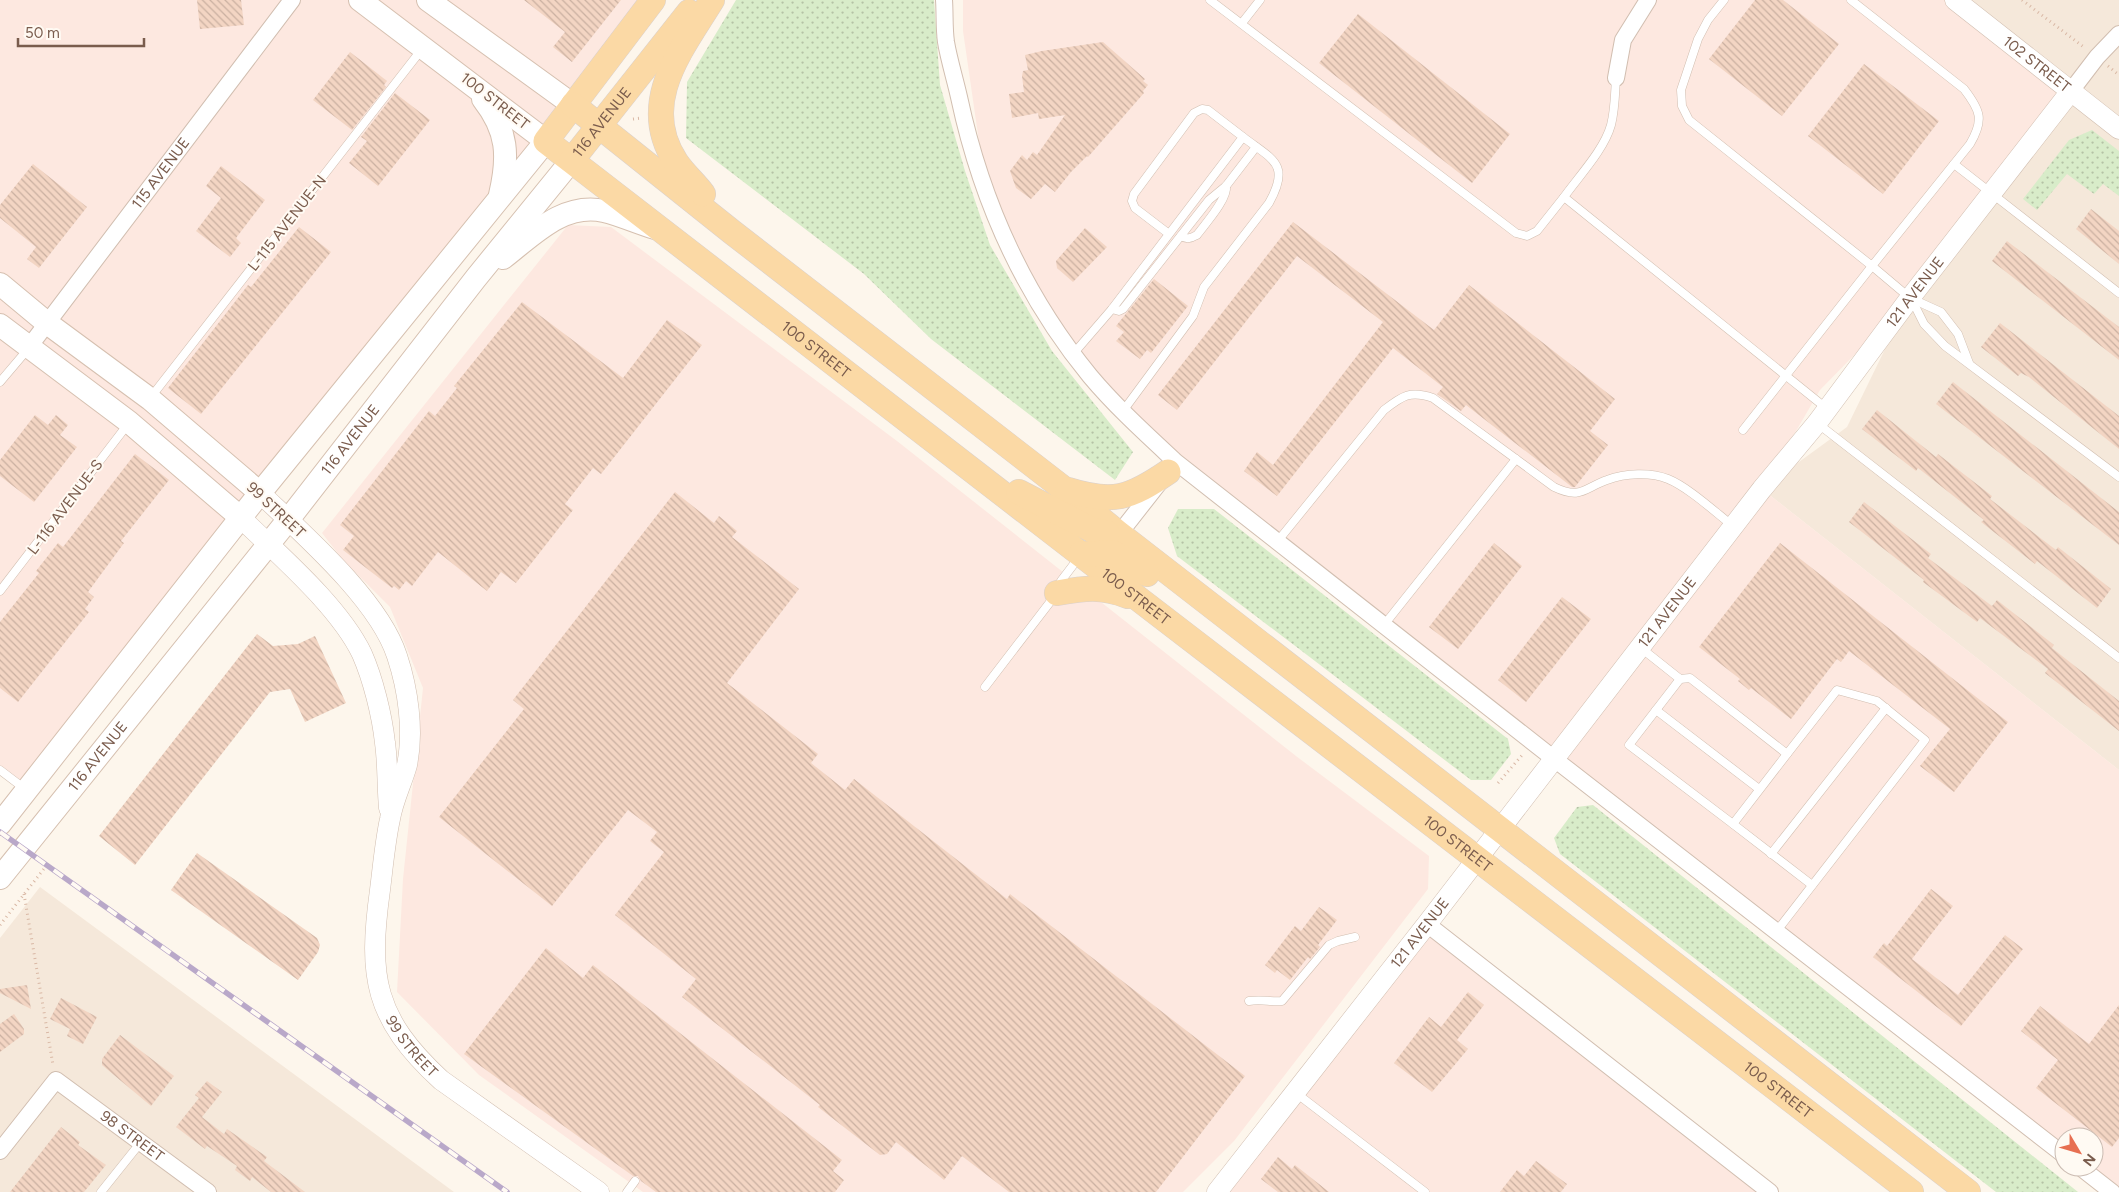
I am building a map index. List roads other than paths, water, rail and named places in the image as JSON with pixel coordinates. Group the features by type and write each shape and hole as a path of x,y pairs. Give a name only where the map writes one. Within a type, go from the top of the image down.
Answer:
{"main road":[{"name":"100 STREET","path":"360,0 572,160 1140,600 1911,1192"},
{"path":"428,0 573,105 732,232 1064,488 1119,534 1968,1192"},
{"path":"0,824 240,517 546,141 653,0"},
{"name":"116 AVENUE","path":"0,878 288,520 476,278 698,0"},
{"path":"712,0 666,78 661,115 669,148 676,162 732,232"},
{"path":"470,82 490,107 502,128 506,149 506,170 499,198"},
{"path":"476,278 553,220 574,210 604,211 662,230"},
{"name":"99 STREET","path":"0,284 47,323 150,399 260,493"},
{"name":"99 STREET","path":"0,325 129,422 240,517"},
{"path":"966,465 1092,530 1100,533 1119,534"},
{"path":"1064,488 1081,494 1126,496 1137,492 1172,467"},
{"path":"1081,554 1114,553 1248,633"},
{"path":"1057,593 1076,590 1108,589 1140,600"},
{"path":"26,790 54,809"}],"street":[{"name":"115 AVENUE","path":"29,347 292,0"},
{"path":"944,0 946,41 969,144 987,198 1009,250 1036,298 1091,376 1172,467 1277,542 2054,1147"},
{"path":"1616,78 1623,40 1648,0"},
{"name":"102 STREET","path":"1955,0 2119,129"},
{"name":"121 AVENUE","path":"1217,1192 1427,924 1476,857 1733,526 1822,416 1991,193 2097,57 2119,34"},
{"path":"1119,534 1172,467"},
{"name":"99 STREET","path":"260,493 348,581 386,630 397,656 408,705 409,741 407,764 390,818 375,928 374,963 383,1004 400,1034 420,1061 441,1080 599,1192"},
{"name":"99 STREET","path":"240,517 326,602 350,633 362,654 386,743 390,818"},
{"path":"1427,924 1770,1192"},
{"name":"98 STREET","path":"0,1151 56,1080 208,1192"},
{"path":"2093,1177 2112,1192"}],"lane":[{"path":"1210,0 1516,233 1527,236 1536,231 1564,197 1604,141 1612,118 1616,78"},
{"path":"1242,23 1260,0"},
{"path":"1713,0 1722,3 1708,20 1698,39 1681,90 1682,106 1689,120 1910,298 1941,312 1958,334 1969,363"},
{"path":"1743,430 1970,144 1978,130 1980,119 1978,108 1964,90 1851,0"},
{"name":"L-115 AVENUE-N","path":"150,399 424,47"},
{"path":"1123,411 1194,316 1204,287 1269,203 1277,189 1279,169 1274,161 1208,110 1202,109 1194,113 1134,194 1132,201 1135,208 1169,234"},
{"path":"1074,353 1112,309 1243,138"},
{"path":"1112,309 1119,311 1123,309 1209,200 1226,186 1256,147"},
{"path":"1954,164 2119,293"},
{"path":"1181,236 1191,238 1197,235 1222,201 1227,192 1226,186"},
{"path":"1564,197 1786,376 1822,416 2119,658"},
{"path":"1910,298 1924,324 1945,346 2119,477"},
{"path":"0,382 29,347"},
{"path":"1277,542 1384,410 1405,395 1422,394 1432,398 1554,487 1567,493 1585,492 1605,480 1619,476 1651,475 1667,478 1678,484 1733,526"},
{"name":"L-116 AVENUE-S","path":"0,591 129,422"},
{"path":"1384,625 1516,459"},
{"path":"985,687 1057,593 1061,581 1081,554"},
{"path":"1639,647 1680,679 1690,678 1787,754"},
{"path":"1680,679 1629,745 1812,885"},
{"path":"1733,824 1837,690 1877,701 1925,740 1776,932"},
{"path":"1771,854 1886,708"},
{"path":"1656,710 1759,789"},
{"path":"0,770 26,790"},
{"path":"1249,1001 1262,999 1274,1002 1282,1001 1329,945 1338,941 1355,938"},
{"path":"1294,1092 1425,1192"},
{"path":"102,1192 141,1142"},
{"path":"626,1192 635,1181"}],"railway":[{"path":"0,832 507,1192"}]}
